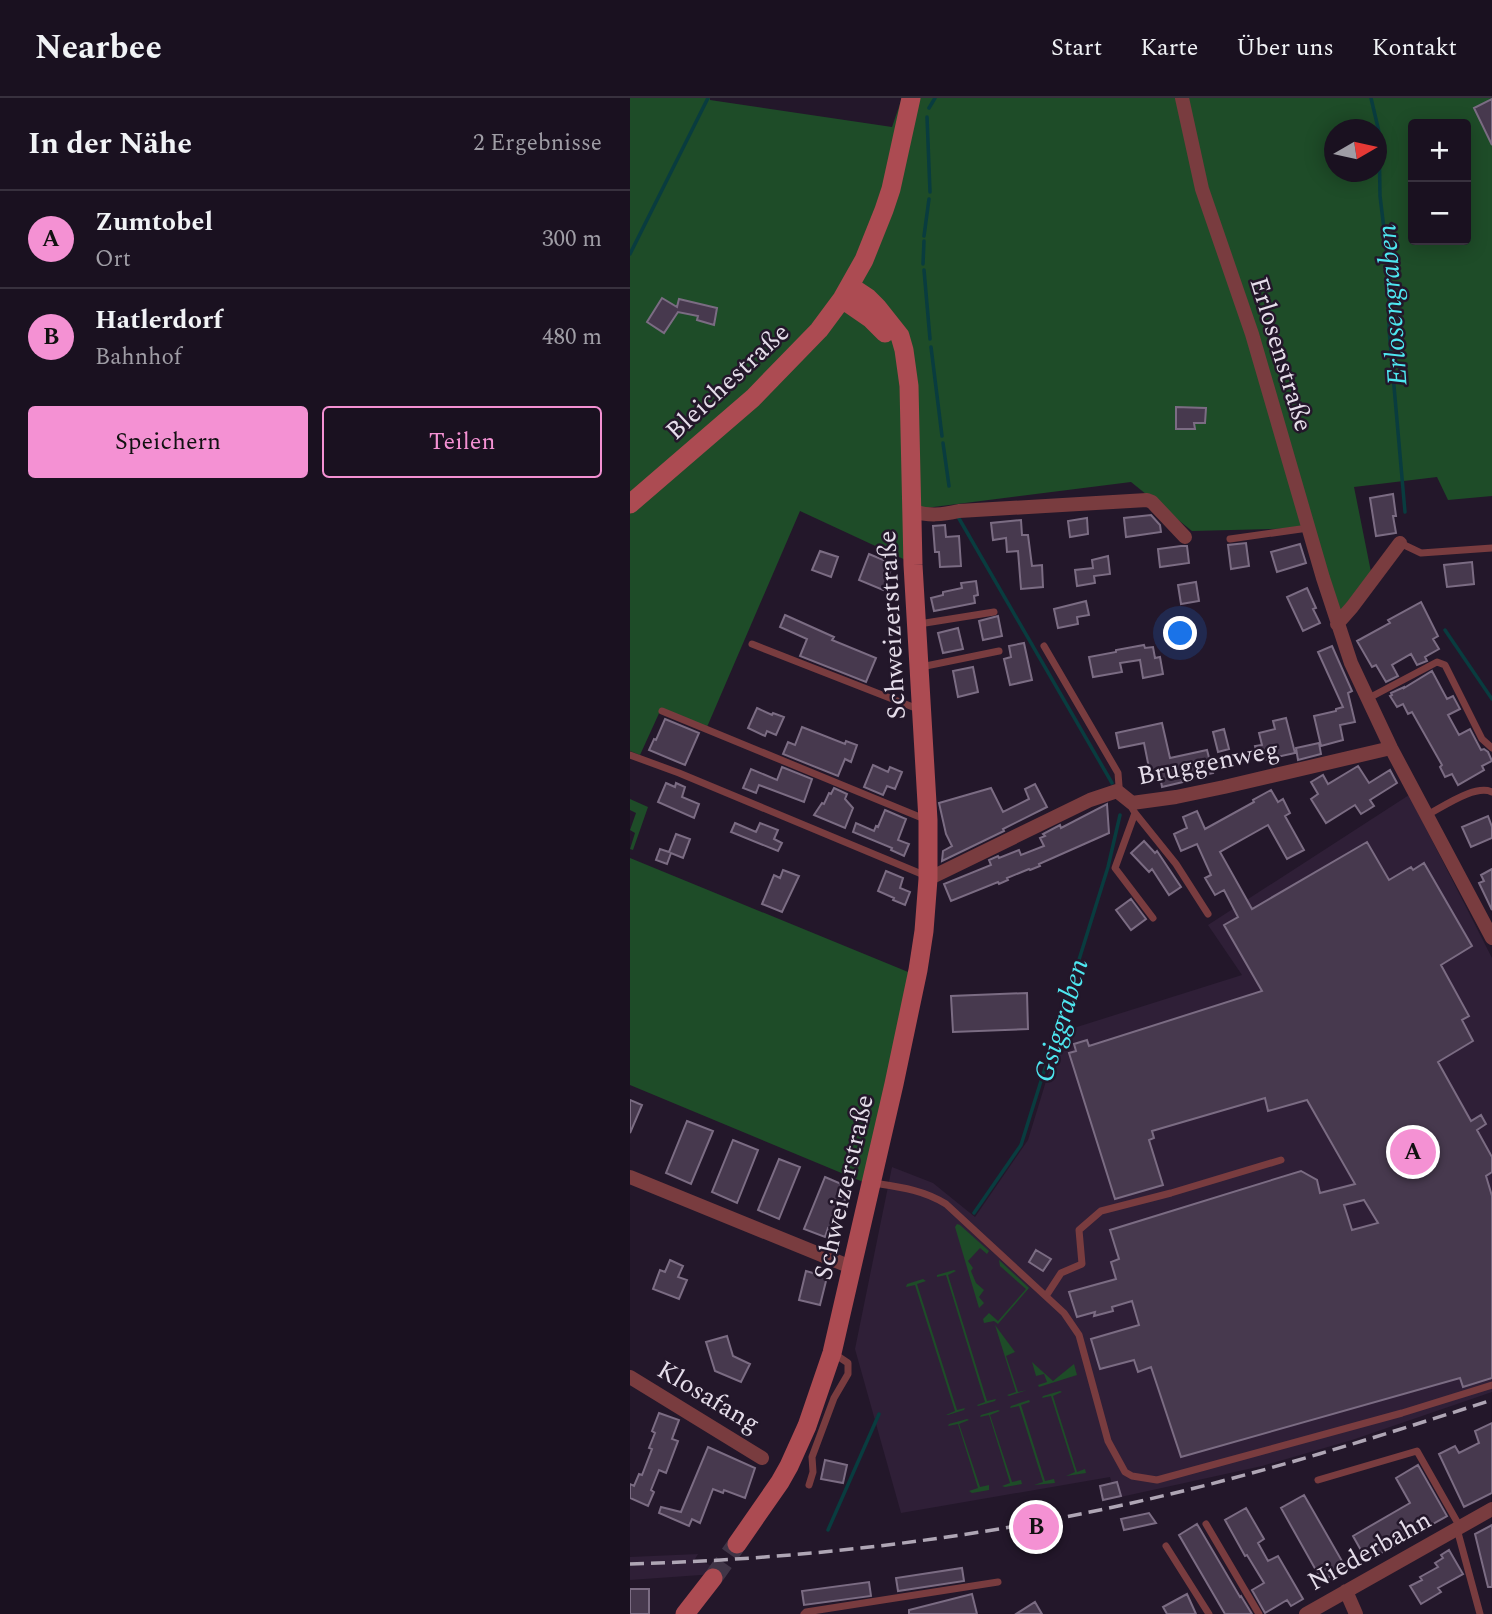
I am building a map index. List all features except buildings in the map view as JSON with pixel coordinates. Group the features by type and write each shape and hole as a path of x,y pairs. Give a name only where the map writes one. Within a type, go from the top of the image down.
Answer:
{"street":[{"path":"846,293 864,260 891,189 911,98"},
{"name":"Erlosenstraße","path":"1182,98 1202,189 1252,334 1308,528 1351,663 1391,748 1492,938"},
{"name":"Schweizerstraße","path":"737,1544 789,1466 807,1426 832,1353 918,970 928,878 928,820 911,511 909,386 906,366 882,329 846,293"},
{"name":"Bleichestraße","path":"630,505 753,398 820,330 846,293"},
{"name":"Schweizerstraße","path":"911,511 940,515 959,511 1147,500 1185,537"},
{"path":"1337,624 1400,543"},
{"name":"Bruggenweg","path":"928,878 1090,800 1117,791 1133,808 1391,748"},
{"path":"630,1177 851,1267"},
{"name":"Klosafang","path":"630,1377 762,1458"},
{"name":"Niederbahn","path":"1306,1614 1492,1509"},
{"path":"685,1614 713,1578"},
{"path":"1346,1591 1356,1614"}],"lane":[{"path":"1230,539 1308,528"},
{"path":"1400,543 1421,553 1492,548"},
{"path":"917,624 994,612"},
{"path":"752,644 922,710"},
{"path":"1044,646 1118,773 1117,791"},
{"path":"920,667 999,651"},
{"path":"1367,699 1437,662 1445,665 1482,739 1492,748"},
{"path":"662,711 928,820"},
{"path":"630,755 928,878"},
{"path":"1427,815 1476,790 1492,792"},
{"path":"1133,808 1176,864 1208,914"},
{"path":"1133,808 1115,868 1153,918"},
{"path":"1046,1296 1061,1273 1082,1264 1079,1230 1101,1211 1281,1160"},
{"path":"872,1183 912,1189 946,1204 1064,1313 1079,1335 1108,1441 1125,1472 1132,1476 1157,1480 1402,1413 1492,1385"},
{"path":"809,1485 813,1472 812,1457 834,1398 848,1374 848,1363 832,1353"},
{"path":"1318,1480 1417,1451 1459,1528"},
{"path":"1206,1524 1259,1614"},
{"name":"Niederbahn","path":"1459,1528 1480,1614"},
{"path":"1166,1546 1209,1614"},
{"path":"804,1614 998,1582"}],"shaded area":[{"path":"1409,795 1492,958 1492,1392 1352,1440 1262,1466 1116,1498 1110,1477 901,1513 855,1349 892,1167 933,1183 975,1217 1028,1140 1061,1032 1242,975 1208,925"},
{"path":"698,1554 695,1559 729,1573 630,1580 630,1557"}],"green space":[{"path":"630,98 710,98 892,127 902,98 1492,98 1492,496 1448,500 1437,477 1354,487 1371,572 1339,613 1308,528 1192,531 1131,482 910,510 912,563 800,511 707,727 661,709 640,755 630,751"},
{"path":"630,799 648,807 633,850 630,849 635,833 630,830 636,813 630,810"},
{"path":"630,858 913,974 868,1184 630,1085"},
{"path":"957,1224 989,1251 987,1254 980,1248 968,1261 973,1268 971,1271 976,1283 984,1290 979,1297 984,1303 979,1308 955,1227"},
{"path":"999,1260 1029,1288 998,1324 994,1321 984,1323 983,1319 989,1313 998,1321 1026,1289 1000,1266"},
{"path":"956,1271 948,1275 987,1401 996,1399 978,1406 985,1402 946,1275 937,1277"},
{"path":"923,1279 926,1281 917,1284 957,1410 965,1408 948,1415 955,1411 915,1285 906,1287 907,1284"},
{"path":"995,1325 1015,1352 1006,1356 1018,1392 1027,1390 1007,1395 1016,1392"},
{"path":"1032,1362 1053,1381 1074,1364 1077,1375 1039,1387 1038,1385 1047,1382 1044,1374 1036,1376"},
{"path":"1062,1392 1053,1396 1077,1472 1085,1469 1086,1473 1066,1476 1075,1472 1051,1396 1042,1398"},
{"path":"1029,1400 1030,1402 1021,1405 1045,1481 1054,1479 1055,1483 1034,1485 1043,1482 1019,1406 1010,1408"},
{"path":"1000,1411 990,1415 1012,1482 1021,1480 1022,1484 1002,1486 1010,1483 989,1415 980,1417"},
{"path":"969,1420 959,1424 980,1487 989,1485 989,1490 972,1493 969,1491 978,1488 958,1424 948,1426"}],"waterway":[{"path":"630,254 708,98"},
{"name":"Gsiggraben","path":"929,108 935,98"},
{"name":"Erlosengraben","path":"1371,98 1379,132 1380,196 1389,270 1389,329 1405,512"},
{"name":"Gsiggraben","path":"927,117 930,192"},
{"name":"Gsiggraben","path":"924,236 929,199"},
{"name":"Gsiggraben","path":"923,264 924,241"},
{"name":"Gsiggraben","path":"924,270 930,339"},
{"name":"Gsiggraben","path":"931,347 942,436"},
{"name":"Gsiggraben","path":"943,443 949,486"},
{"name":"Gsiggraben","path":"957,515 1112,783"},
{"name":"Erlosengraben","path":"1445,630 1492,699"},
{"name":"Gsiggraben","path":"974,1213 1021,1145 1108,867 1120,815"},
{"name":"Gsiggraben","path":"828,1530 879,1414"}],"tunnel":[{"path":"713,1578 737,1544"}],"railway":[{"path":"630,1564 824,1552 1018,1526 1145,1500 1276,1466 1492,1400"}],"place":[{"name":"Zumtobel","path":"1413,1152"},
{"name":"Hatlerdorf","path":"1036,1527"}]}
